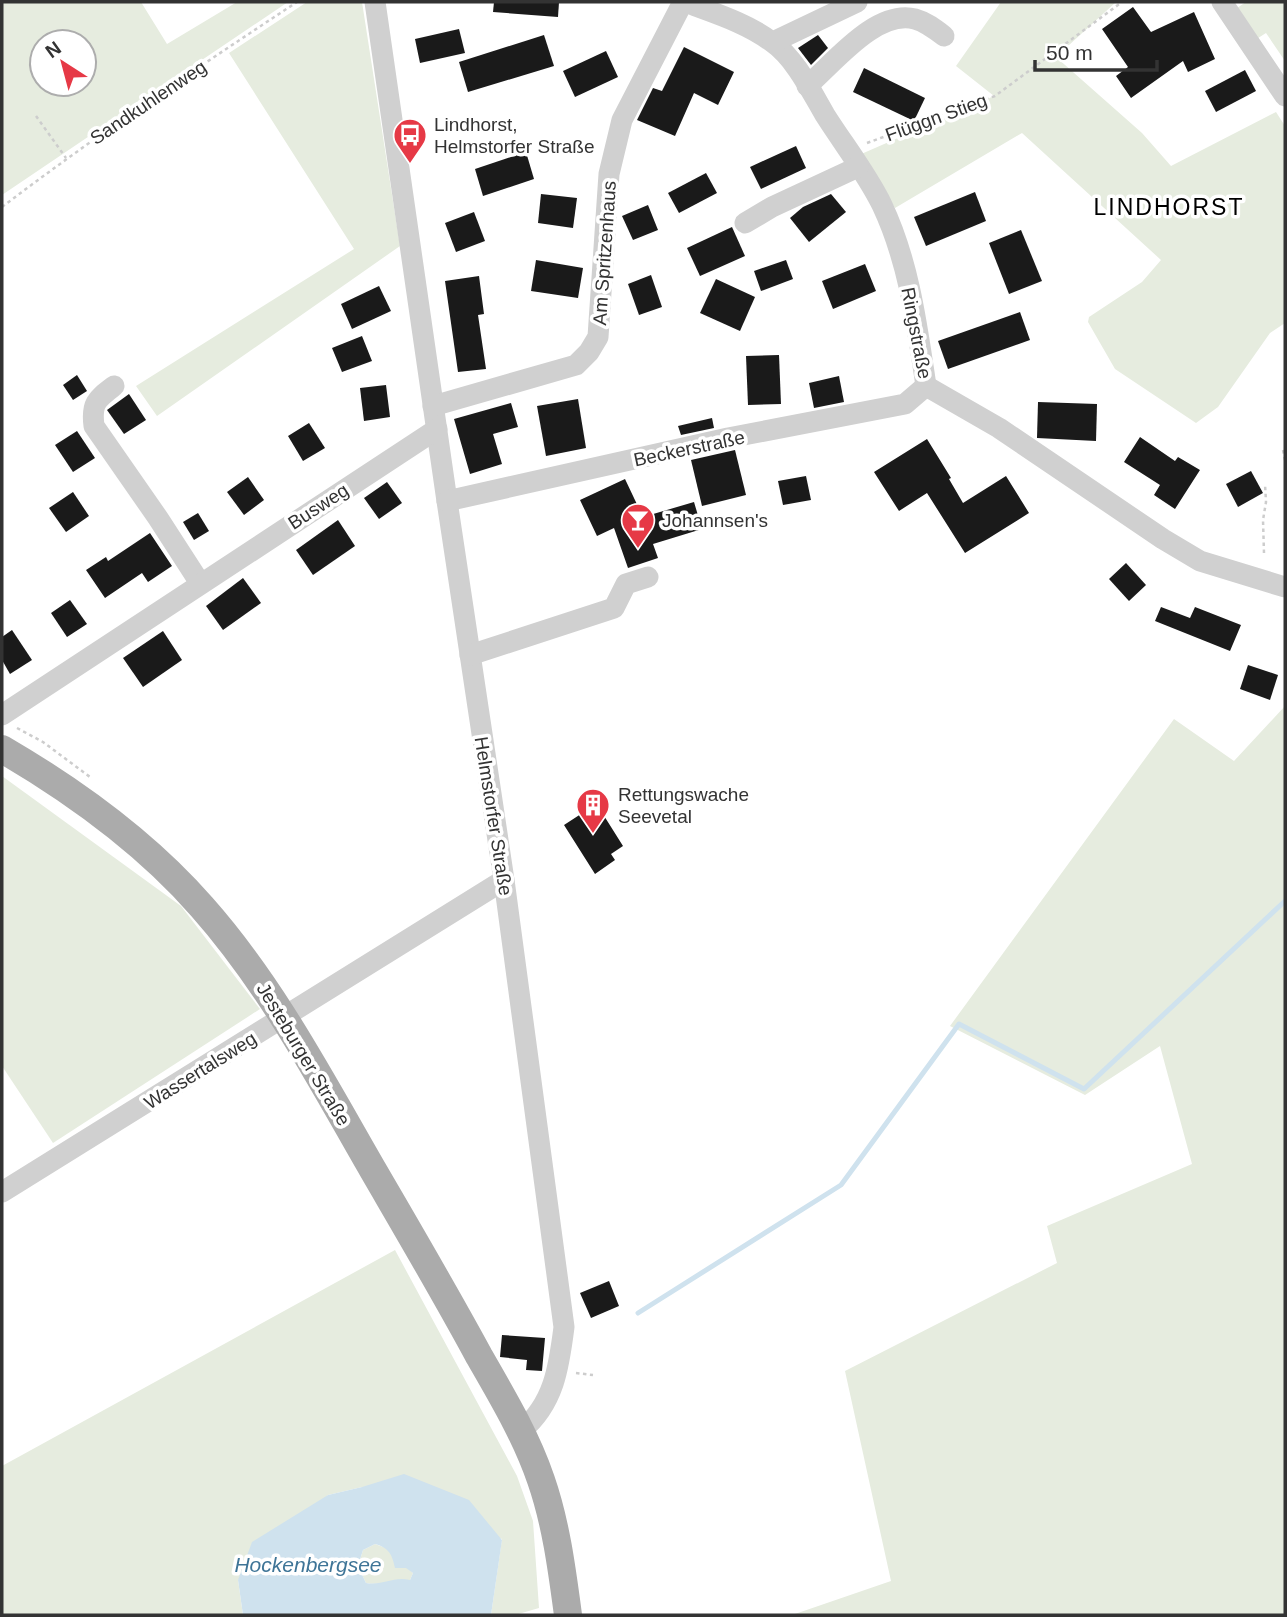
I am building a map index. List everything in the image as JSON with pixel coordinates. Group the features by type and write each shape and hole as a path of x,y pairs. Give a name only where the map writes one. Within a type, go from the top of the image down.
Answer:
{"main road":[{"name":"Jesteburger Straße","path":"2,749 99,814 150,856 201,905 245,959 284,1017 521,1431"},
{"path":"521,1431 541,1480 556,1531 567,1615"}],"street":[{"name":"Helmstorfer Straße","path":"375,2 505,880 564,1327 559,1370 546,1401 533,1422 521,1431"},
{"name":"Am Spritzenhaus","path":"433,406 576,365 589,352 598,337 609,174 622,120 684,2"},
{"name":"Ringstraße","path":"684,2 736,22 773,42 807,86 882,205 897,243 913,299 926,386 999,428 1200,561 1285,587"},
{"path":"773,42 858,2"},
{"path":"1222,2 1285,96"},
{"path":"807,86 855,42 877,26 894,19 914,18 944,36"},
{"path":"745,223 853,159"},
{"path":"114,386 99,398 92,410 94,426 200,583"},
{"name":"Beckerstraße","path":"447,501 727,439 905,404 926,386"},
{"name":"Busweg","path":"2,715 437,429"},
{"path":"470,655 614,608 626,584 648,577"},
{"name":"Wassertalsweg","path":"2,1192 505,880"}],"path":[{"name":"Sandkuhlenweg","path":"2,206 183,77 297,2"},
{"name":"Flüggn Stieg","path":"853,159 995,96 1122,2"},
{"path":"36,116 66,158"},
{"path":"1283,450 1285,460"},
{"path":"1264,553 1262,520 1266,502 1265,484"}],"shaded area":[{"path":"2,2 141,2 167,44 237,2 288,2 2,195"},
{"path":"307,2 362,2 400,246 157,416 136,386 354,249 229,53"},
{"path":"1001,2 1116,2 1056,57 1142,133 1171,166 1276,112 1285,126 1285,323 1270,333 1218,407 1196,423 1115,369 1088,322 1089,317 1142,282 1161,260 1022,133 895,208 859,155 994,96 956,66"},
{"path":"1246,2 1285,2 1285,61 1266,33 1255,40 1234,10"},
{"path":"1285,706 1285,1615 792,1615 891,1581 845,1371 1057,1263 1047,1226 1192,1164 1160,1046 1085,1095 950,1026 1174,719 1234,761"},
{"path":"2,776 181,906 260,1009 53,1143 2,1066"},
{"path":"395,1250 517,1476 533,1521 539,1608 515,1615 491,1615 502,1539 362,1487 328,1495 238,1580 243,1615 2,1615 2,1466"},
{"path":"375,1544 386,1548 413,1573 410,1580 366,1583 358,1566 363,1550"}],"water":[{"name":"Hockenbergsee","path":"404,1474 469,1500 502,1540 491,1615 243,1615 238,1580 252,1542 328,1495","holes":["375,1544 389,1552 395,1568 406,1568 413,1573 410,1580 366,1583 358,1566 363,1550"]}],"building":[{"path":"494,2 559,2 558,17 493,12"},
{"path":"1133,7 1151,32 1194,12 1215,59 1188,72 1183,61 1131,98 1116,76 1128,67 1102,29"},
{"path":"459,29 465,53 420,63 415,39"},
{"path":"544,35 554,66 468,92 459,62"},
{"path":"818,35 828,48 811,65 798,48"},
{"path":"684,47 734,72 718,105 694,93 675,136 637,120 653,88 662,91"},
{"path":"606,51 618,77 575,97 563,71"},
{"path":"864,68 925,98 914,121 853,92"},
{"path":"1245,70 1256,91 1216,112 1205,91"},
{"path":"796,146 806,168 761,189 750,167"},
{"path":"526,152 534,179 483,196 475,169"},
{"path":"706,173 717,193 679,213 668,193"},
{"path":"975,192 986,221 926,246 914,217"},
{"path":"541,194 577,198 573,228 538,223"},
{"path":"831,194 846,212 809,242 790,218 803,207"},
{"path":"648,205 658,230 633,240 622,216"},
{"path":"474,212 485,241 456,252 445,223"},
{"path":"732,227 745,256 700,276 687,248"},
{"path":"1021,230 1042,281 1009,294 989,243"},
{"path":"536,260 583,268 578,298 531,291"},
{"path":"786,260 793,279 761,291 754,271"},
{"path":"865,264 876,291 833,309 822,281"},
{"path":"651,275 662,307 639,315 628,284"},
{"path":"479,276 484,314 478,315 486,369 458,372 445,281"},
{"path":"716,279 755,297 740,331 700,313"},
{"path":"379,286 391,311 352,329 341,304"},
{"path":"1020,312 1030,340 948,369 938,341"},
{"path":"362,336 372,361 342,372 332,348"},
{"path":"779,355 781,404 748,405 746,356"},
{"path":"77,375 87,391 73,400 63,385"},
{"path":"839,376 844,402 814,408 809,383"},
{"path":"386,385 390,417 364,421 360,388"},
{"path":"129,394 146,420 124,434 107,410"},
{"path":"578,399 586,448 546,456 537,406"},
{"path":"1038,402 1097,404 1096,441 1037,438"},
{"path":"511,403 518,427 493,434 502,464 470,474 454,419"},
{"path":"712,418 714,428 681,435 678,426"},
{"path":"309,423 325,448 303,461 288,436"},
{"path":"77,431 95,458 73,472 55,445"},
{"path":"1140,437 1175,461 1178,457 1200,470 1175,509 1154,495 1160,485 1124,462"},
{"path":"927,439 963,503 1006,476 1029,513 965,553 927,493 899,511 874,472"},
{"path":"735,450 746,495 702,506 691,460"},
{"path":"1251,471 1263,493 1238,507 1226,484"},
{"path":"806,476 811,500 783,505 778,481"},
{"path":"248,477 264,500 244,515 227,492"},
{"path":"625,479 643,517 694,502 702,529 653,544 658,558 628,568 614,528 597,536 580,500"},
{"path":"387,482 402,503 379,519 364,498"},
{"path":"73,492 89,516 66,532 49,508"},
{"path":"198,513 209,531 194,540 183,522"},
{"path":"338,520 355,546 313,575 296,550"},
{"path":"150,533 172,566 148,582 142,573 105,598 86,570 106,557 108,561"},
{"path":"1126,563 1146,585 1129,601 1109,579"},
{"path":"243,578 261,603 223,630 206,606"},
{"path":"70,600 87,624 67,637 51,613"},
{"path":"1161,607 1190,618 1195,607 1241,625 1230,651 1155,621"},
{"path":"12,630 32,660 10,674 2,660 2,637"},
{"path":"163,631 182,660 143,687 123,658"},
{"path":"1248,665 1278,675 1270,700 1240,689"},
{"name":"Rettungswache Seevetal","path":"601,811 623,846 611,854 615,860 595,874 564,825 584,812 588,819"},
{"path":"609,1281 619,1306 591,1318 580,1293"},
{"path":"502,1335 545,1338 542,1371 526,1370 527,1360 500,1357"}],"waterway":[{"path":"638,1313 841,1185 959,1024 1084,1089 1285,901"}],"place":[{"name":"Lindhorst, Helmstorfer Straße","path":"410,165"},
{"name":"Johannsen's","path":"638,550"},
{"name":"Rettungswache Seevetal","path":"593,835"}],"district":[{"name":"LINDHORST","path":"1169,207"}]}
